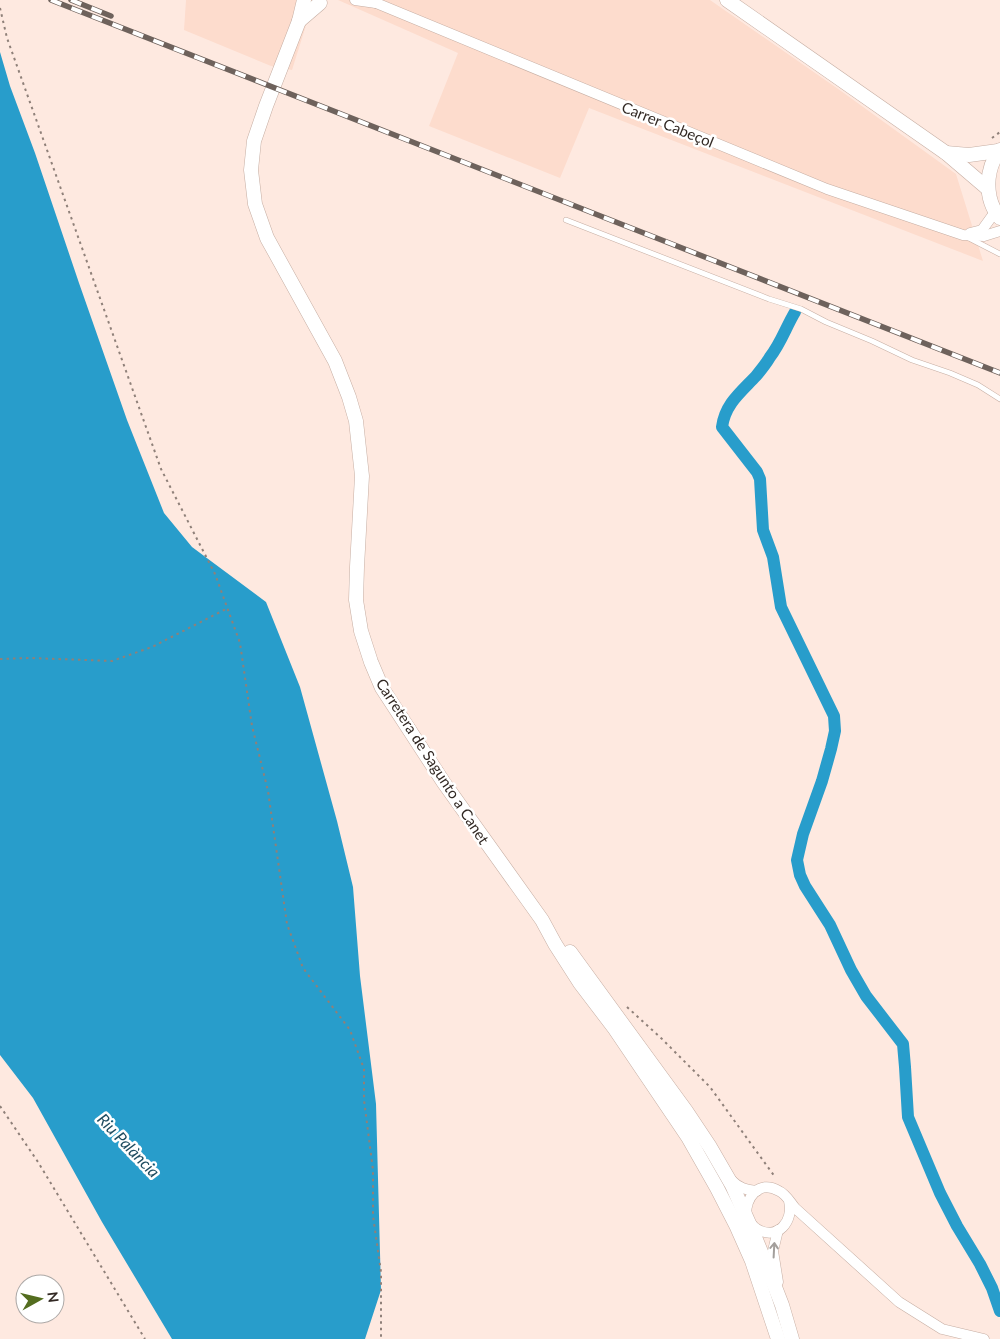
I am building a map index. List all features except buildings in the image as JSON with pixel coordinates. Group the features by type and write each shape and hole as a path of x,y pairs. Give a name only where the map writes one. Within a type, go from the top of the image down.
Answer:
{"main road":[{"name":"Carretera de Sagunto a Canet","path":"304,0 299,21 254,141 251,170 255,204 267,238 335,361 356,421 362,476 356,600 361,631 382,688 444,783 542,920"},
{"path":"727,0 946,153 988,188"},
{"name":"Carretera de Sagunto a Canet","path":"299,21 320,1"},
{"path":"946,153 970,155 999,150"},
{"path":"997,215 988,188 990,168 999,150"},
{"path":"542,920 580,983 615,1029 688,1137 717,1188 752,1262 778,1339"},
{"path":"542,920 562,941 649,1060 705,1140 732,1185 782,1305 792,1339"},
{"path":"632,1055 667,1096 705,1154 736,1208 746,1218 746,1230 774,1303 783,1339"}],"street":[{"name":"Carrer Cabeçol","path":"355,0 373,2 827,189 963,235 984,236 1000,231"},
{"path":"963,235 982,230 997,215"},
{"path":"724,1172 740,1188 757,1191"},
{"path":"788,1222 791,1208 785,1195 780,1191 764,1188 751,1196 747,1203 746,1218 756,1229 763,1232 778,1230 788,1222 794,1217 806,1217"},
{"path":"789,1202 899,1302 942,1328 984,1339"},
{"path":"778,1230 773,1251 782,1305"}],"lane":[{"path":"566,220 800,310 912,360 978,385 1000,400"},
{"path":"963,235 1000,254"}],"path":[{"path":"0,8 8,38 161,469 215,574 240,643 252,726 268,791 287,924 303,968 350,1030 364,1069 364,1100 373,1170 373,1216 381,1272 381,1339"},
{"path":"0,659 30,658 112,661 152,647 227,609"},
{"path":"625,1005 710,1087 770,1171"},
{"path":"0,1106 38,1162 145,1339"}],"shaded area":[{"path":"186,0 314,0 292,70 271,66 184,30"},
{"path":"338,0 710,0 956,174 983,261 589,108 560,178 429,126 458,53"}],"water":[{"name":"Riu Palància","path":"0,52 10,86 127,420 164,513 192,547 266,602 300,687 353,887 360,976 376,1104 381,1290 365,1339 172,1339 102,1222 33,1098 0,1055"}],"waterway":[{"path":"795,312 767,362 730,405 722,427 757,472 760,479 763,530 773,557 781,607 834,716 835,731 831,749 803,834 797,860 800,875 830,925 851,970 866,996 903,1044 908,1117 940,1193 980,1264 992,1288 1000,1311"}],"railway":[{"path":"51,0 1000,373"},
{"path":"71,0 111,16"}]}
